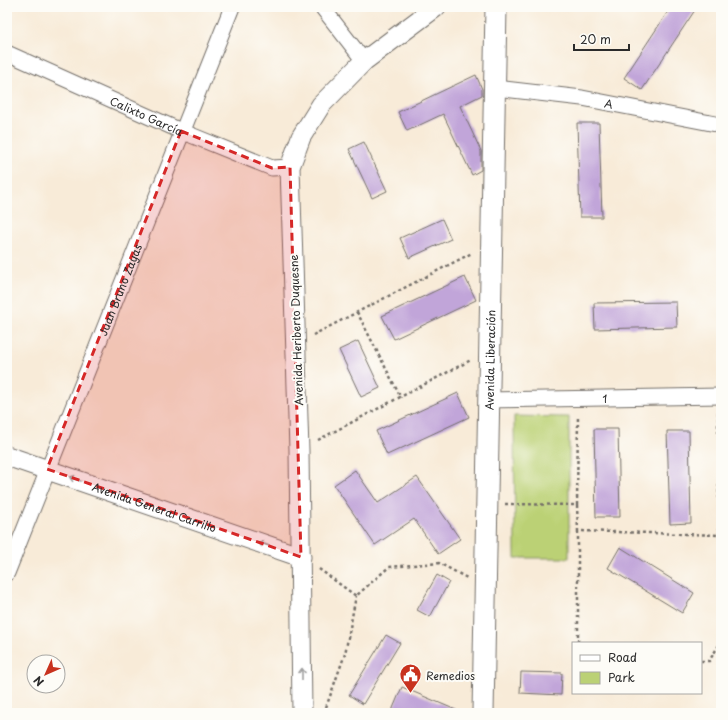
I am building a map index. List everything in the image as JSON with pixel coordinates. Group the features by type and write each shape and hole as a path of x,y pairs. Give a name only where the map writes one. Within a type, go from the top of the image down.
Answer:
{"main road":[{"name":"Avenida Liberación","path":"483,713 496,7"}],"street":[{"name":"Juan Bruno Zayas","path":"7,573 181,131 232,7"},
{"path":"322,7 364,62"},
{"name":"Avenida Heriberto Duquesne","path":"302,713 297,344 290,168 301,137 321,105 364,62 436,7"},
{"name":"Calixto García","path":"7,53 181,131 272,168 290,168"},
{"name":"A","path":"495,88 582,98 721,125"},
{"name":"1","path":"488,400 720,396"},
{"name":"Avenida General Carrillo","path":"7,456 301,557"}],"path":[{"path":"297,344 492,243"},
{"path":"357,312 401,398"},
{"path":"299,450 401,398 489,350"},
{"path":"578,531 720,535 720,396"},
{"path":"578,398 578,642"},
{"path":"486,504 577,504"},
{"path":"301,557 356,596"},
{"path":"324,713 345,654 356,596 389,567 439,563 485,587"},
{"path":"702,661 709,662 721,642"}],"highlighted area":[{"path":"181,131 272,168 290,167 301,557 47,469"}],"green space":[{"path":"514,416 569,417 569,558 515,558"}],"building":[{"path":"671,7 697,7 642,90 624,78"},
{"path":"476,75 482,89 482,95 460,106 481,151 481,170 472,175 443,114 407,131 398,112"},
{"path":"577,123 599,123 602,217 580,217"},
{"path":"364,142 387,191 372,198 349,149"},
{"path":"442,219 451,239 409,258 400,238"},
{"path":"465,277 476,300 394,339 382,316"},
{"path":"676,302 677,327 595,329 594,303"},
{"path":"358,341 380,388 361,397 339,350"},
{"path":"458,393 469,417 387,455 376,431"},
{"path":"594,429 618,429 620,517 596,517"},
{"path":"667,431 689,431 691,523 670,524"},
{"path":"355,470 378,503 417,477 460,539 438,554 414,519 375,545 334,485"},
{"path":"620,547 694,593 682,613 608,568"},
{"path":"437,575 449,582 430,617 417,610"},
{"path":"386,635 400,643 363,704 349,695"},
{"path":"521,672 562,673 561,695 520,693"},
{"name":"Remedios","path":"402,687 463,713 391,713"}],"place":[{"name":"Remedios","path":"410,694"}]}
